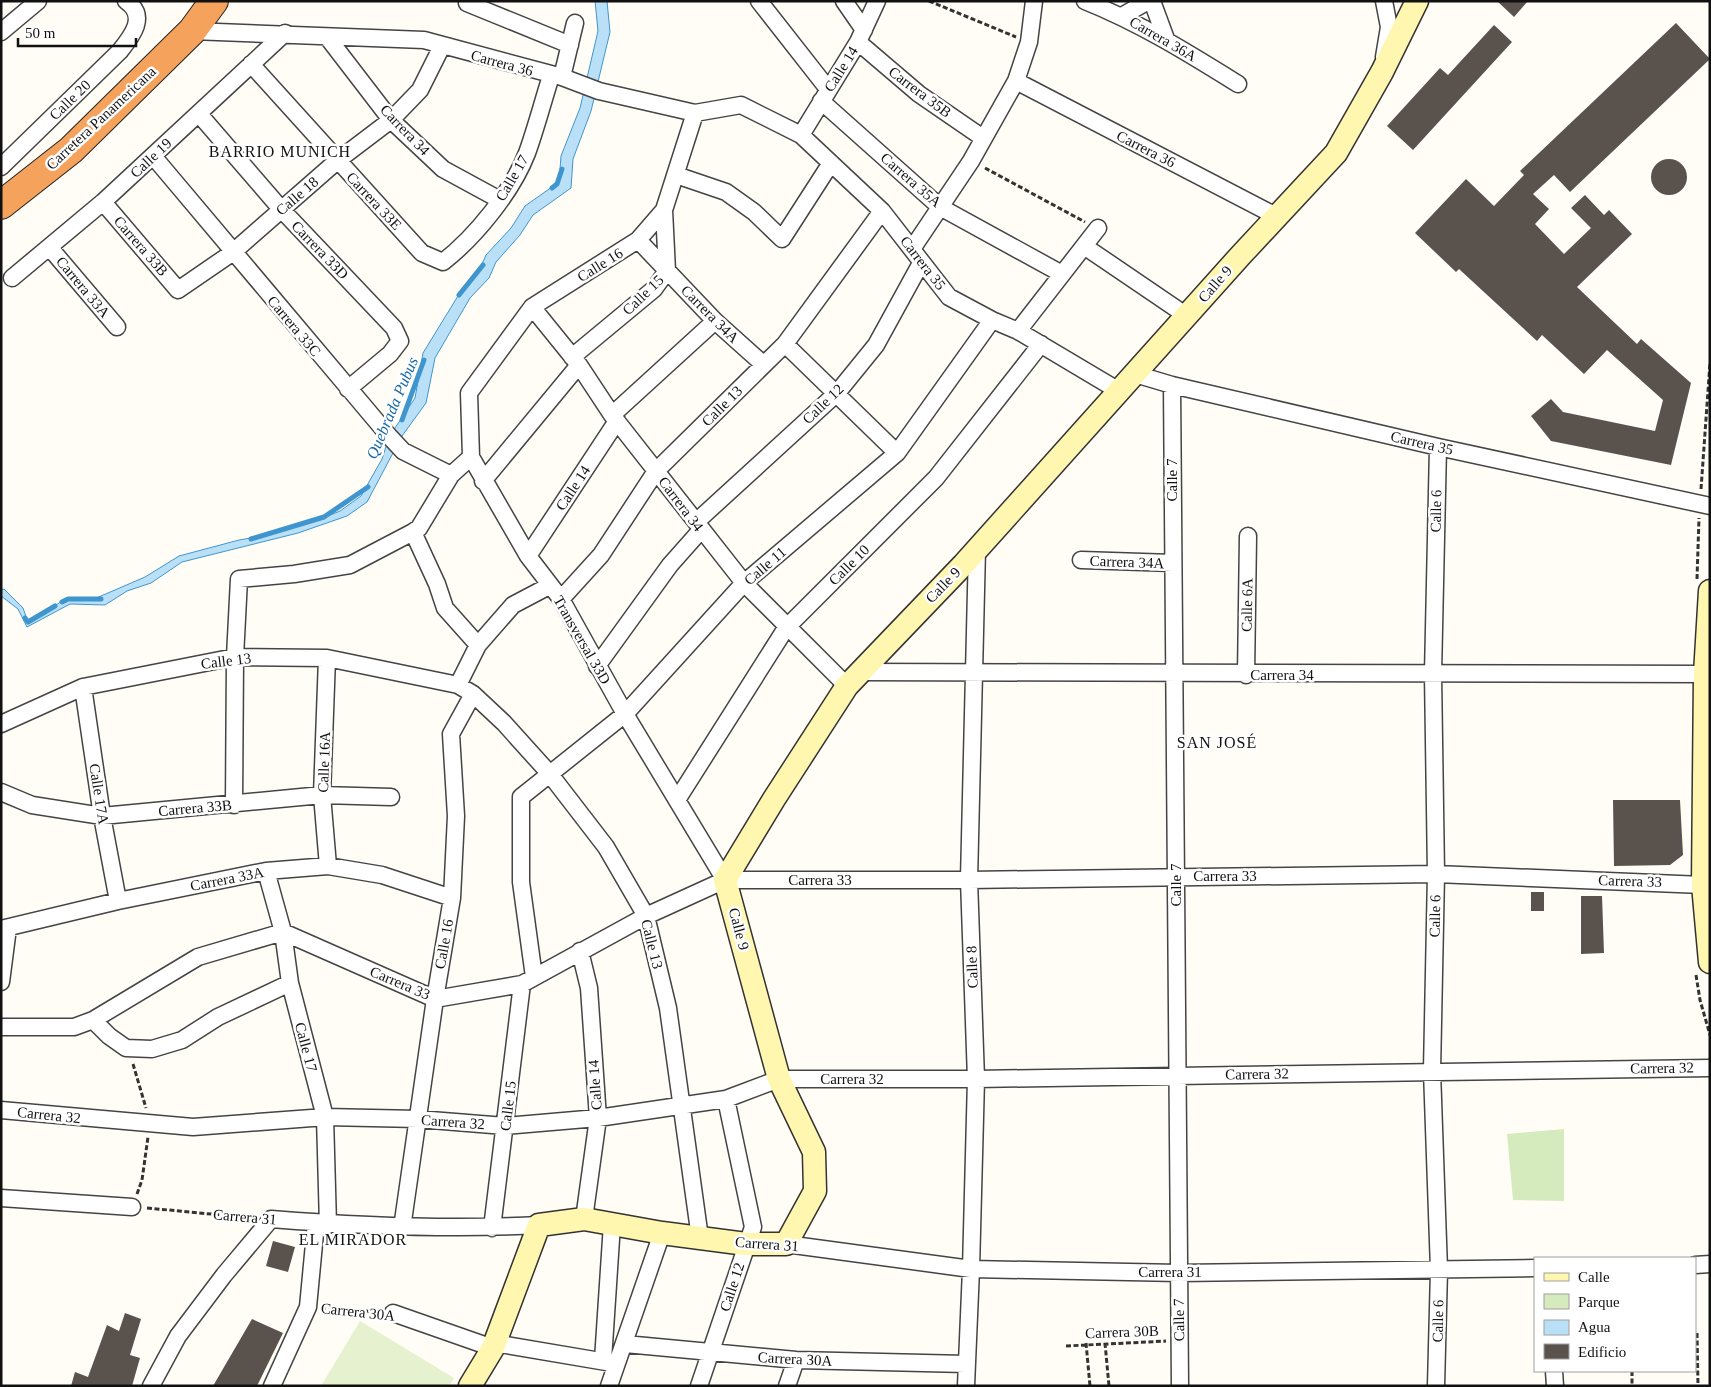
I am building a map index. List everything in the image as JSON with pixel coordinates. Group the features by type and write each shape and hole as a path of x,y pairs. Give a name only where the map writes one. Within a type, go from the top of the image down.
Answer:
{"highway":[{"name":"Carretera Panamericana","path":"1,205 71,150 192,31 214,1"}],"street":[{"path":"1,32 38,1"},
{"name":"Calle 20","path":"1,167 120,51 136,31 137,18 132,6 126,1"},
{"name":"Carrera 35A","path":"759,1 825,95 940,207 1062,274"},
{"name":"Carrera 35B","path":"844,1 861,36 919,94 983,138"},
{"name":"Calle 14","path":"801,135 861,36 877,1"},
{"name":"Calle 12","path":"597,666 698,526 837,393 876,345 940,207 971,161 1016,81 1029,42 1034,1"},
{"name":"Carrera 36A","path":"1085,1 1122,16 1166,39 1238,84"},
{"path":"1122,16 1148,1"},
{"path":"1152,1 1166,39"},
{"path":"1382,72 1389,27 1384,1"},
{"name":"Calle 9","path":"786,1244 815,1191 814,1152 779,1079 725,880 774,798 853,679 977,549 1276,216 1336,153 1382,72 1416,1"},
{"path":"467,4 570,45"},
{"name":"Calle 17","path":"443,262 466,244 500,200 526,155 564,79 576,23"},
{"name":"Carrera 36","path":"192,31 285,33 328,38 424,40 564,79 599,91 695,113 741,105 801,135"},
{"name":"Calle 19","path":"12,278 103,202 285,33"},
{"name":"Carrera 34","path":"328,38 391,120 443,169 500,200"},
{"name":"Calle 18","path":"178,290 232,253 337,161 391,120 420,90 442,46"},
{"name":"Carrera 33E","path":"251,64 422,253 443,262"},
{"name":"Carrera 36","path":"1016,81 1276,216"},
{"name":"Calle 16","path":"469,393 532,307 638,240 664,210 695,113"},
{"name":"Carrera 33D","path":"199,114 281,209 394,328 400,341 390,354 348,389"},
{"name":"Carrera 35","path":"801,135 882,211 949,297 992,320 1018,331 1119,391"},
{"name":"Carrera 33C","path":"153,156 232,253 403,452 451,475"},
{"path":"676,174 726,192 754,212 782,239 832,164"},
{"name":"Carrera 33B","path":"103,202 178,290"},
{"name":"Calle 15","path":"483,481 575,361 654,289 668,271 664,210"},
{"name":"Calle 13","path":"561,599 601,555 656,471 785,344 882,211"},
{"path":"1018,331 1098,228"},
{"name":"Carrera 34A","path":"638,240 715,321 763,364"},
{"path":"1084,246 1187,316"},
{"name":"Carrera 33A","path":"50,248 116,326"},
{"name":"Carrera 34","path":"532,307 575,361 615,418 744,583 786,628 853,679 975,673 1246,675 1705,674"},
{"name":"Calle 11","path":"521,797 625,714 744,583 897,454 992,320"},
{"name":"Calle 14","path":"528,556 615,418 715,321"},
{"path":"785,344 897,454"},
{"name":"Calle 10","path":"677,800 786,628 936,478 1040,344"},
{"name":"Carrera 35","path":"1135,374 1172,385 1710,506"},
{"name":"Calle 7","path":"1172,385 1180,1386"},
{"name":"Transversal 33D","path":"469,393 471,457 483,481 528,556 561,599 625,714 725,880"},
{"name":"Calle 6","path":"1436,1386 1439,1270 1432,1071 1436,874 1433,674 1438,446"},
{"path":"234,805 235,657 239,579 294,574 350,565 413,532 418,528 451,475 471,457"},
{"path":"413,532 437,584 445,608 478,645"},
{"name":"Calle 6A","path":"1246,675 1248,536"},
{"name":"Calle 8","path":"966,1386 976,1079 969,880 977,549"},
{"name":"Carrera 34A","path":"1081,560 1173,563"},
{"path":"458,686 478,645 513,604 550,586"},
{"path":"1710,591 1705,674 1702,885 1710,962"},
{"name":"Calle 13","path":"1,724 83,687 235,657 327,658 458,686 473,694 504,723 549,773 606,847 646,916 668,1008 700,1238"},
{"name":"Calle 16A","path":"327,658 322,795 328,866"},
{"name":"Calle 17A","path":"83,687 102,816 118,901"},
{"name":"Calle 16","path":"402,1228 434,999 452,898 456,816 451,734 473,694"},
{"name":"Carrera 33B","path":"1,792 32,805 102,816 234,805 322,795 391,797"},
{"name":"Calle 15","path":"492,1228 528,980 521,882 521,797"},
{"name":"Carrera 33A","path":"4,928 118,901 266,871 328,866 382,875 452,898"},
{"name":"Calle 17","path":"266,871 283,932 290,983 325,1117 322,1224 308,1307 272,1386"},
{"name":"Carrera 33","path":"283,932 434,999 528,980 646,916 725,880 969,880 1436,874 1702,885"},
{"path":"1,982 4,928"},
{"path":"1,1027 74,1028 93,1020 198,957 283,932"},
{"name":"Calle 14","path":"580,951 589,988 598,1118 584,1219"},
{"path":"93,1020 109,1036 126,1048 152,1049 182,1040 218,1016 290,983"},
{"name":"Carrera 32","path":"1,1110 193,1127 325,1117 418,1119 506,1126 598,1118 726,1099 779,1079 976,1079 1710,1068"},
{"name":"Calle 12","path":"699,1386 753,1227 726,1099"},
{"path":"1,1198 132,1207"},
{"path":"150,1386 178,1336 224,1275 271,1219"},
{"name":"Carrera 31","path":"271,1219 402,1228 492,1228 539,1225 584,1219 662,1234 746,1244 786,1244 971,1269 1179,1273 1534,1268"},
{"path":"609,1386 612,1224"},
{"path":"476,1384 494,1345 539,1225"},
{"path":"610,1362 625,1344 662,1234"},
{"path":"1696,1265 1710,1264"},
{"name":"Carrera 30A","path":"393,1313 494,1345 610,1362"},
{"name":"Carrera 30A","path":"625,1344 796,1360 966,1364"},
{"path":"787,1386 796,1360"},
{"path":"1554,1372 1555,1386"}],"path":[{"path":"929,1 1029,42"},
{"path":"971,161 1098,228"},
{"name":"Carrera 31","path":"132,1207 271,1219"},
{"name":"Carrera 30A","path":"308,1307 393,1313"},
{"path":"1697,1333 1698,1386"},
{"name":"Carrera 30B","path":"1066,1346 1086,1343 1179,1341"},
{"path":"1086,1343 1090,1386"},
{"path":"1105,1343 1109,1386"},
{"path":"1632,1372 1632,1386"}],"green space":[{"path":"1564,1129 1564,1201 1513,1200 1507,1134"},
{"path":"360,1321 454,1378 449,1386 321,1386"}],"water":[{"path":"595,1 607,1 610,32 591,111 573,159 571,188 533,215 520,235 496,262 489,278 470,298 435,358 426,403 402,436 367,502 347,516 298,533 182,562 151,583 127,591 105,605 70,604 27,627 18,609 1,596 1,590 4,589 23,608 28,622 46,613 64,599 94,599 145,577 179,556 239,540 268,535 318,520 340,511 361,496 382,459 389,437 415,398 423,353 461,291 479,271 486,255 511,228 525,206 559,182 561,156 580,108 598,31"}],"building":[{"path":"1497,1 1528,1 1514,17"},
{"path":"1676,23 1710,59 1570,192 1554,175 1533,194 1549,209 1535,224 1564,254 1591,228 1571,208 1585,195 1604,215 1609,210 1632,234 1577,287 1637,344 1641,339 1691,383 1671,465 1551,441 1531,416 1551,399 1563,412 1655,431 1663,400 1607,350 1584,374 1542,335 1537,341 1459,269 1456,272 1415,233 1466,179 1494,206 1524,175 1520,171"},
{"path":"1494,25 1512,42 1413,150 1387,126 1440,68 1448,75"},
{"path":"1669,159 1676,160 1682,164 1686,170 1686,184 1682,190 1676,194 1669,195 1662,194 1656,190 1652,184 1651,177 1652,170 1656,164 1662,160"},
{"path":"1613,800 1680,800 1683,855 1670,865 1614,866"},
{"path":"1531,892 1544,892 1544,911 1531,911"},
{"path":"1581,896 1602,896 1604,953 1581,954"},
{"path":"273,1241 295,1247 288,1272 266,1266"},
{"path":"125,1313 141,1319 130,1355 140,1358 132,1386 71,1386 75,1372 88,1377 107,1325 119,1331"},
{"path":"252,1319 283,1333 257,1386 213,1386"}],"waterway":[{"name":"Quebrada Pubus","path":"552,188 557,184 562,169"},
{"name":"Quebrada Pubus","path":"459,295 483,265"},
{"name":"Quebrada Pubus","path":"402,420 424,360"},
{"name":"Quebrada Pubus","path":"251,539 324,517 368,487"},
{"name":"Quebrada Pubus","path":"62,602 68,599 101,599"},
{"name":"Quebrada Pubus","path":"25,618 28,622 55,606"}],"district":[{"name":"BARRIO MUNICH","path":"280,151"},
{"name":"SAN JOSÉ","path":"1217,742"},
{"name":"EL MIRADOR","path":"353,1239"}]}
